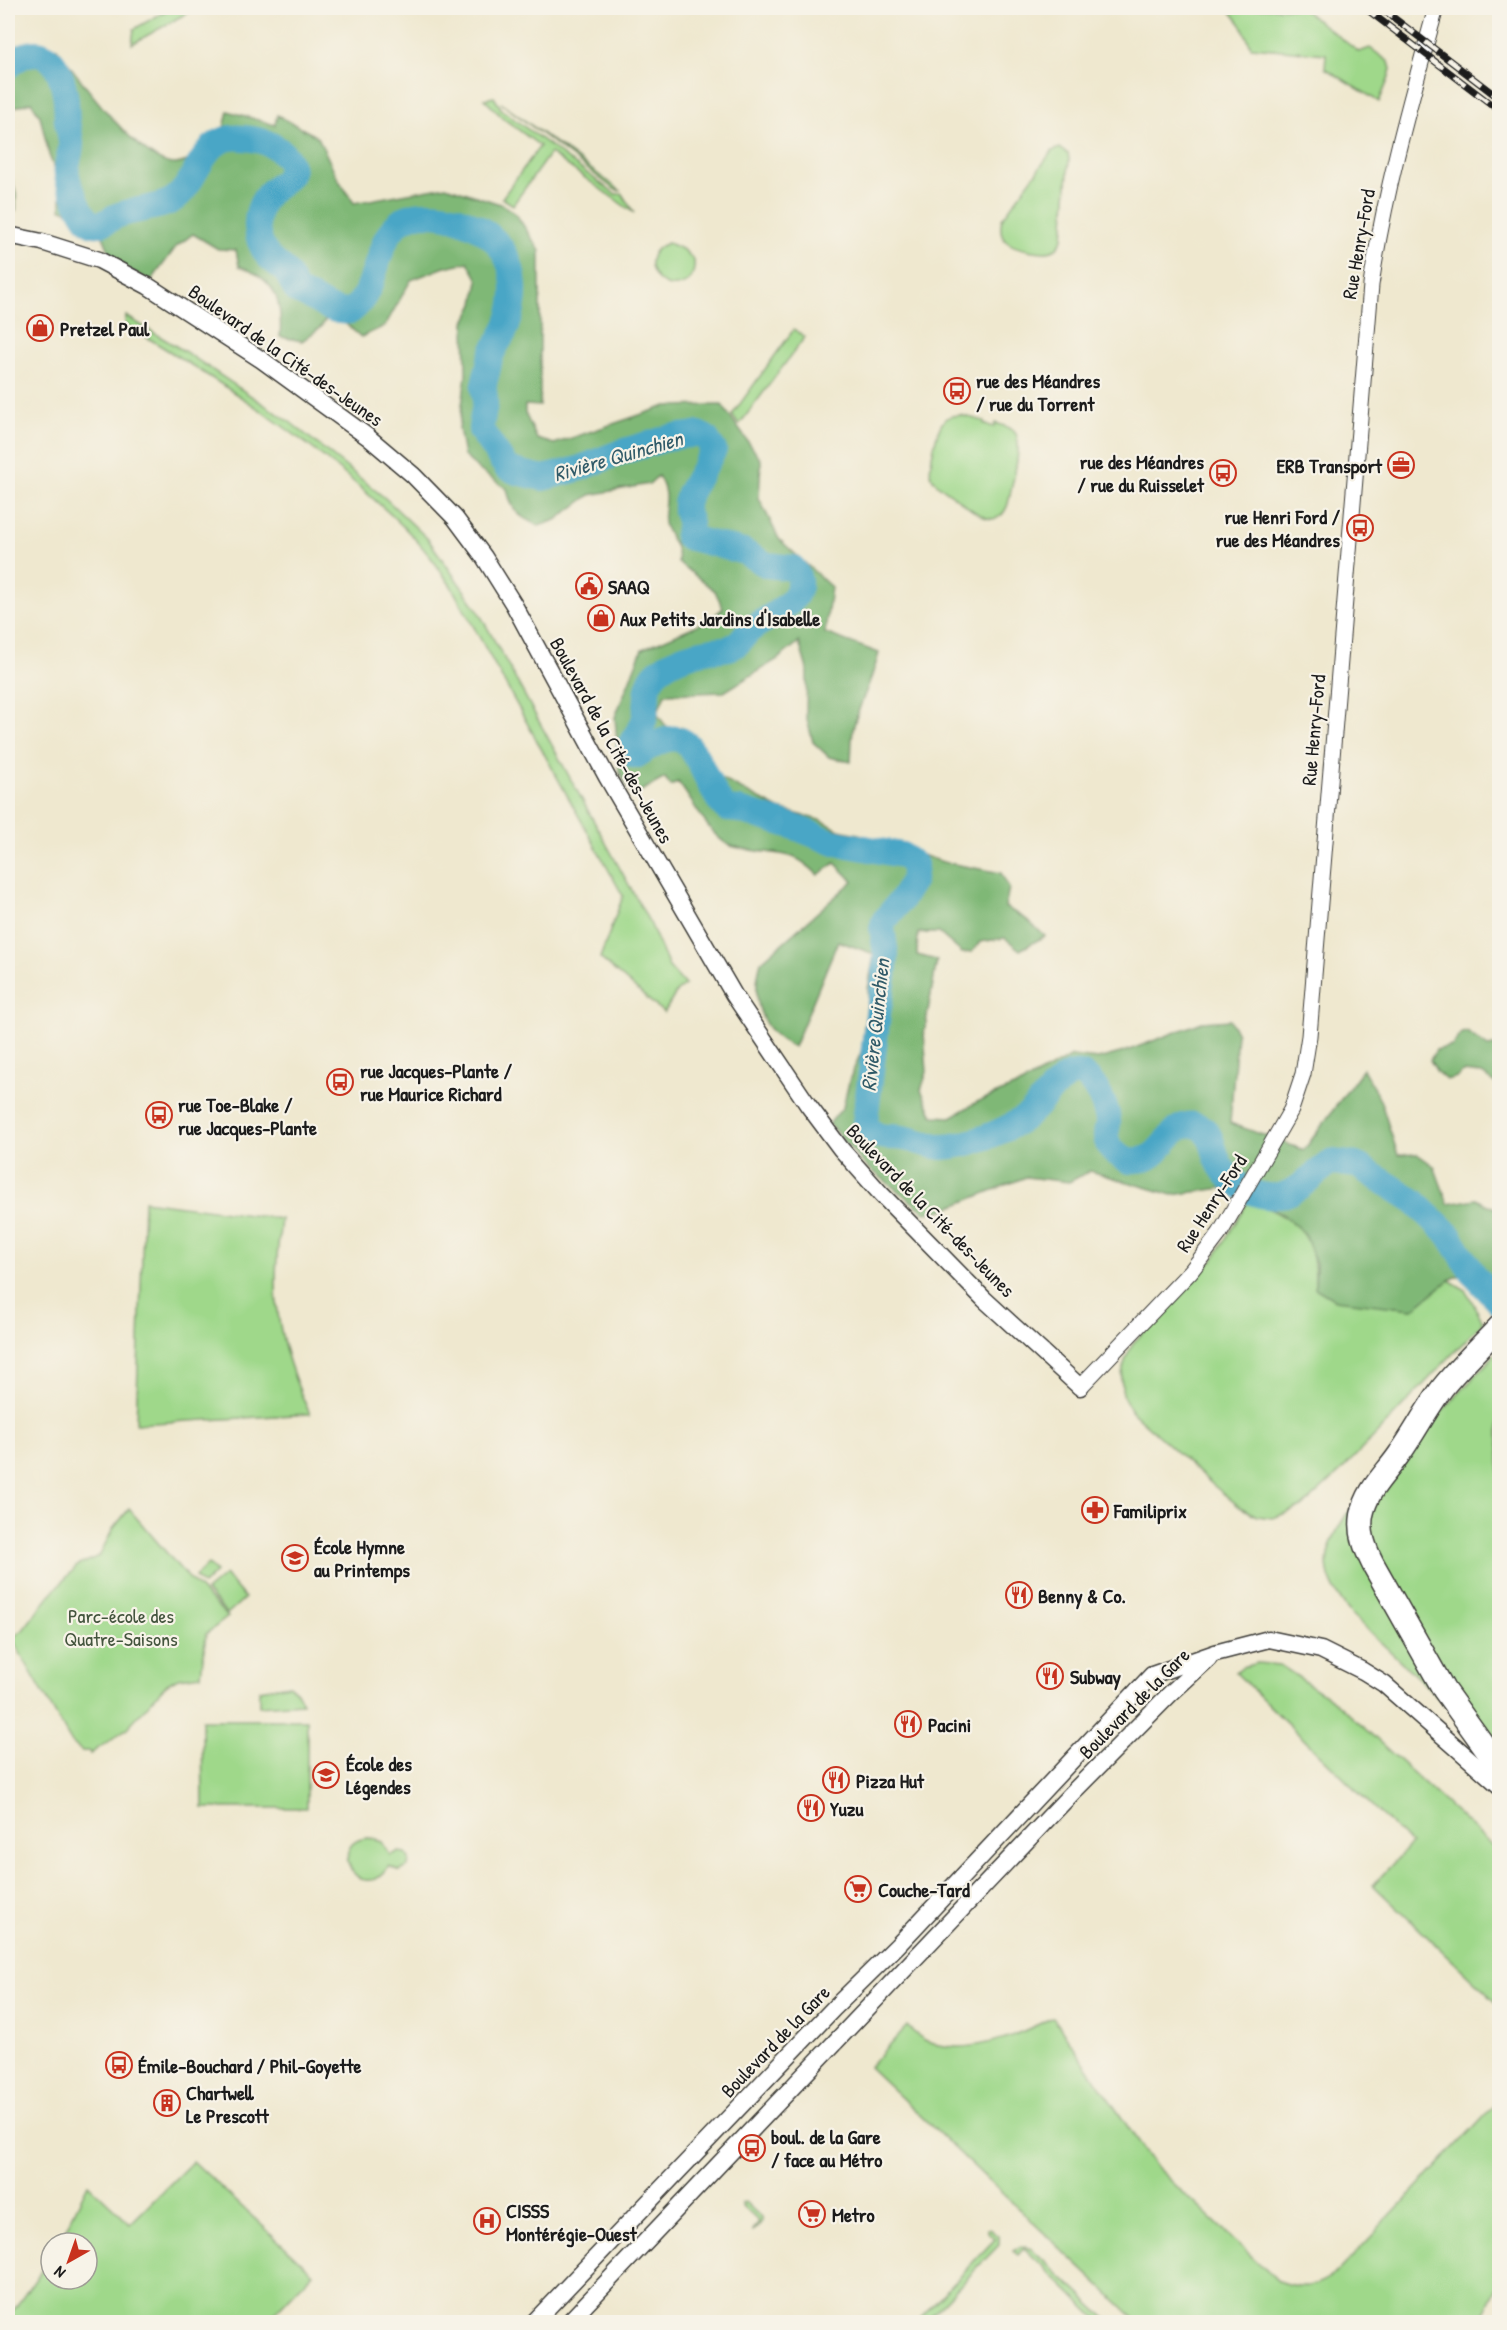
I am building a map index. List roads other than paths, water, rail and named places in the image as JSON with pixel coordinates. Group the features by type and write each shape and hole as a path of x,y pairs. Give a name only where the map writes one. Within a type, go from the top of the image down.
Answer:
{"highway":[{"path":"1497,1329 1443,1387 1400,1454 1366,1498 1361,1529 1373,1564 1444,1690 1500,1768"}],"main road":[{"name":"Boulevard de la Cité-des-Jeunes","path":"8,235 42,242 99,260 148,286 262,360 368,437 413,475 455,518 484,557 514,605 607,777 734,995 814,1114 881,1194 984,1299 1080,1387"},
{"path":"1215,1653 1269,1639 1321,1650 1384,1684 1500,1786"},
{"name":"Boulevard de la Gare","path":"534,2322 834,2008 897,1946 1152,1675 1215,1653"},
{"name":"Boulevard de la Gare","path":"569,2322 1091,1775 1171,1693 1215,1653"}],"street":[{"name":"Rue Henry-Ford","path":"1080,1387 1191,1271 1212,1245 1249,1185 1291,1110 1300,1088 1305,1063 1371,291 1388,190 1436,8"}],"waterway":[{"name":"Rivière Quinchien","path":"8,66 19,58 39,54 53,62 58,71 66,97 71,141 67,175 84,216 94,224 101,224 116,216 173,200 182,192 209,150 229,138 248,138 278,149 289,161 292,172 286,180 268,194 261,205 257,220 260,242 268,256 286,272 298,292 330,308 343,312 351,311 361,301 368,289 387,237 395,226 406,218 421,214 446,216 461,220 483,231 504,252 513,280 512,310 505,331 490,358 484,382 485,401 481,423 481,430 506,467 543,478 578,469 621,452 672,437 698,434 706,438 714,450 689,493 686,504 690,523 687,537 744,552 767,565 793,568 799,579 799,588 795,597 787,605 750,630 734,646 683,657 657,672 648,689 643,724 629,748 636,756 653,745 677,739 692,750 717,798 727,809 739,810 792,826 832,842 902,855 915,865 913,880 902,899 884,921 882,928 886,955 865,1122 873,1133 938,1147 974,1141 996,1133 1024,1118 1057,1084 1065,1078 1080,1074 1095,1087 1103,1103 1108,1118 1106,1136 1108,1145 1130,1161 1148,1158 1175,1131 1181,1127 1195,1125 1206,1131 1220,1165 1231,1179 1247,1190 1265,1196 1283,1195 1290,1192 1303,1185 1332,1162 1357,1165 1414,1201 1449,1235 1475,1276 1500,1303"}],"railway":[{"path":"1365,8 1500,111"},
{"path":"1381,8 1500,99"}],"place":[{"name":"Pretzel Paul","path":"40,328"},
{"name":"rue des Méandres / rue du Torrent","path":"957,391"},
{"name":"ERB Transport","path":"1401,465"},
{"name":"rue des Méandres / rue du Ruisselet","path":"1223,473"},
{"name":"rue Henri Ford / rue des Méandres","path":"1360,528"},
{"name":"SAAQ","path":"589,586"},
{"name":"Aux Petits Jardins d'Isabelle","path":"601,618"},
{"name":"rue Jacques-Plante / rue Maurice Richard","path":"340,1082"},
{"name":"rue Toe-Blake / rue Jacques-Plante","path":"159,1115"},
{"name":"Familiprix","path":"1095,1510"},
{"name":"École Hymne au Printemps","path":"295,1558"},
{"name":"Benny & Co.","path":"1019,1595"},
{"name":"Subway","path":"1050,1676"},
{"name":"Pacini","path":"908,1724"},
{"name":"École des Légendes","path":"326,1775"},
{"name":"Pizza Hut","path":"836,1780"},
{"name":"Yuzu","path":"811,1808"},
{"name":"Couche-Tard","path":"858,1889"},
{"name":"Émile-Bouchard / Phil-Goyette","path":"119,2065"},
{"name":"Chartwell Le Prescott","path":"167,2103"},
{"name":"boul. de la Gare / face au Métro","path":"752,2148"},
{"name":"Metro","path":"812,2214"},
{"name":"CISSS Montérégie-Ouest","path":"487,2221"}],"park label":[{"name":"Parc-école des Quatre-Saisons","path":"121,1626"}]}
